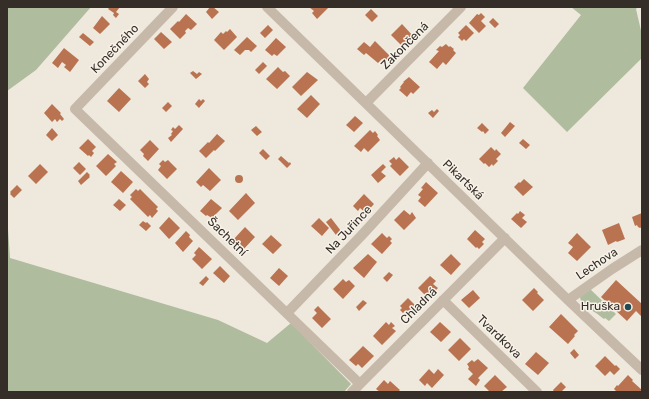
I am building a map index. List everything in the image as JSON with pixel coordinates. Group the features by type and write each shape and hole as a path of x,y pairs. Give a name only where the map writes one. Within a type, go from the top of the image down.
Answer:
{"street":[{"name":"Konečného","path":"75,109 173,7"},
{"name":"Pikartská","path":"267,7 642,370"},
{"name":"Zakončená","path":"366,103 461,7"},
{"name":"Šachetní","path":"75,109 360,384"},
{"name":"Na Juřince","path":"287,313 428,163"},
{"name":"Chladná","path":"352,392 505,238"},
{"name":"Lechova","path":"568,300 612,268 642,250"},
{"name":"Tvardkova","path":"443,300 537,392"}],"green space":[{"path":"7,7 91,7 36,70 7,91"},
{"path":"571,7 638,7 636,9 642,35 642,58 567,132 523,88 581,15"},
{"path":"7,214 10,258 218,320 267,343 291,323 351,384 344,392 7,392"},
{"path":"590,289 616,314 609,321 582,303 580,297"}],"building":[{"path":"110,7 120,7 116,12 119,14 116,18 113,15 114,13 108,9"},
{"path":"210,7 213,7 219,12 212,19 206,12"},
{"path":"309,7 329,7 317,19 312,13 314,11"},
{"path":"371,9 378,16 372,22 365,15"},
{"path":"481,13 485,17 481,21 486,26 479,33 469,23 477,14 479,15"},
{"path":"186,14 197,24 191,30 188,28 185,31 186,33 180,39 170,29"},
{"path":"102,16 110,24 100,34 93,28"},
{"path":"493,18 499,24 495,28 489,22"},
{"path":"402,24 413,36 408,42 409,43 403,47 391,35"},
{"path":"268,25 273,30 265,38 260,33"},
{"path":"466,25 474,33 466,41 464,39 462,41 458,37 460,35 458,33"},
{"path":"230,29 237,37 224,50 214,40 221,32 223,34"},
{"path":"161,32 172,42 164,49 154,39"},
{"path":"83,33 94,42 90,46 79,37"},
{"path":"247,37 257,46 251,52 249,50 245,50 240,55 234,50"},
{"path":"276,38 286,47 277,56 274,54 272,56 265,50"},
{"path":"375,41 389,55 387,60 382,59 378,63 366,53 364,55 357,49 364,42 370,47"},
{"path":"446,44 454,49 453,50 456,53 446,65 443,62 437,69 429,62 439,51 436,50 440,46 442,47"},
{"path":"64,48 79,60 70,72 64,67 66,65 62,62 58,68 52,63"},
{"path":"263,62 267,66 259,74 255,70"},
{"path":"278,67 290,76 277,89 266,79"},
{"path":"193,71 197,74 199,72 202,74 196,79 190,73"},
{"path":"307,72 318,80 301,96 292,87"},
{"path":"145,74 149,79 147,82 149,84 145,88 138,81"},
{"path":"409,77 420,87 413,94 411,92 407,97 399,90 403,82"},
{"path":"119,88 131,99 119,112 107,101"},
{"path":"311,95 320,104 307,118 297,109"},
{"path":"199,99 201,101 203,99 205,101 199,108 195,104"},
{"path":"168,102 172,106 166,112 162,108"},
{"path":"52,104 61,113 60,114 64,119 62,121 60,119 57,122 55,119 52,122 44,113"},
{"path":"437,109 439,111 433,118 428,113 432,110 434,112"},
{"path":"355,116 363,123 354,132 346,125"},
{"path":"510,122 515,126 505,137 501,133"},
{"path":"482,123 489,130 485,134 477,128"},
{"path":"179,125 183,129 171,142 168,138 172,135 171,134 173,131 171,130 173,127 175,129"},
{"path":"256,126 262,132 257,136 251,130"},
{"path":"52,128 58,135 52,141 46,135"},
{"path":"370,130 373,133 375,131 380,140 368,152 364,148 361,152 354,146"},
{"path":"217,134 225,141 206,158 199,151"},
{"path":"88,139 96,147 92,151 94,153 91,157 79,148"},
{"path":"523,139 530,145 526,149 519,143"},
{"path":"150,140 159,149 148,161 140,150"},
{"path":"491,147 495,151 496,149 501,154 496,159 498,161 493,166 492,164 489,167 479,159"},
{"path":"263,149 270,156 266,160 259,153"},
{"path":"108,154 117,162 114,164 116,166 106,176 96,166"},
{"path":"281,156 291,164 287,168 278,159"},
{"path":"394,157 396,160 399,157 409,167 400,176 390,166 392,164 389,161"},
{"path":"163,160 165,162 168,160 177,169 167,179 158,170 161,166 159,164"},
{"path":"79,162 86,169 80,175 73,168"},
{"path":"40,164 48,172 36,184 28,176"},
{"path":"383,164 386,167 381,172 386,176 378,183 371,175"},
{"path":"209,168 221,180 210,191 203,185 201,187 196,182"},
{"path":"121,171 133,182 123,193 111,182"},
{"path":"87,172 90,177 81,185 78,181"},
{"path":"237,175 241,175 243,179 241,183 237,183 235,181 235,177"},
{"path":"524,179 533,187 523,196 514,187"},
{"path":"426,182 438,193 425,207 418,201 421,197 418,195"},
{"path":"17,185 22,190 14,198 10,192"},
{"path":"136,189 138,191 140,189 158,207 156,209 158,211 152,218 150,215 148,217 130,199 132,197 130,195"},
{"path":"246,193 255,203 238,220 229,211"},
{"path":"364,194 374,204 366,213 360,208 358,211 353,206"},
{"path":"119,199 126,205 120,211 113,205"},
{"path":"211,199 222,208 212,218 207,215 206,216 200,211"},
{"path":"404,210 410,215 412,212 416,218 404,230 394,220"},
{"path":"520,211 525,215 522,218 527,222 521,228 511,219"},
{"path":"642,213 642,227 640,228 637,225 635,226 632,217"},
{"path":"169,217 180,228 169,239 159,228"},
{"path":"319,218 329,228 322,236 311,226"},
{"path":"331,218 341,231 336,235 326,222"},
{"path":"143,221 146,223 147,222 151,226 146,231 139,225"},
{"path":"619,223 625,239 608,245 602,230"},
{"path":"245,227 255,237 242,251 235,245 236,243 233,240"},
{"path":"475,230 485,239 482,242 484,244 479,249 467,239"},
{"path":"186,231 193,241 183,252 175,243"},
{"path":"382,233 387,238 389,236 392,239 390,241 392,243 382,254 371,244"},
{"path":"577,233 591,247 577,261 568,253 573,247 568,243"},
{"path":"271,235 282,245 273,254 262,244"},
{"path":"199,247 212,259 202,269 192,259 196,255 194,253"},
{"path":"368,254 377,262 364,278 353,268"},
{"path":"451,254 461,264 451,275 440,265"},
{"path":"220,266 230,276 224,283 213,273"},
{"path":"279,268 288,276 279,286 270,278"},
{"path":"389,272 393,275 387,282 383,278"},
{"path":"206,276 209,279 203,286 199,283"},
{"path":"430,276 436,281 433,284 438,288 428,298 418,288"},
{"path":"343,279 346,282 349,280 355,286 343,299 333,289"},
{"path":"616,280 642,304 642,317 636,311 627,321 601,297"},
{"path":"534,288 544,300 533,311 522,300"},
{"path":"473,290 480,298 469,308 461,300"},
{"path":"408,298 418,308 410,316 405,311 403,313 400,310 402,308 400,306"},
{"path":"363,300 367,303 359,311 356,307"},
{"path":"318,306 331,319 322,328 312,318 317,313 314,310"},
{"path":"561,314 578,331 568,344 549,327"},
{"path":"386,322 389,325 391,322 395,326 392,328 396,331 382,345 373,336"},
{"path":"440,322 451,332 441,342 430,332"},
{"path":"460,338 471,349 459,361 448,350"},
{"path":"363,346 374,356 362,368 358,364 356,366 349,360"},
{"path":"574,349 579,355 575,359 570,353"},
{"path":"536,352 549,363 538,375 525,364"},
{"path":"605,356 620,369 614,375 610,371 605,376 595,366"},
{"path":"478,359 488,368 478,378 480,380 476,386 468,379 473,374 468,369 469,367 467,364 472,360 474,362"},
{"path":"429,369 434,374 438,369 444,375 432,388 427,383 425,386 419,380"},
{"path":"495,375 507,387 501,392 490,392 484,386"},
{"path":"628,375 642,390 639,392 617,392 614,389"},
{"path":"384,380 388,384 390,381 400,390 398,392 380,392 376,389"},
{"path":"561,382 566,387 561,392 554,392 553,390"}],"place":[{"name":"Hruška","path":"628,307"}]}
